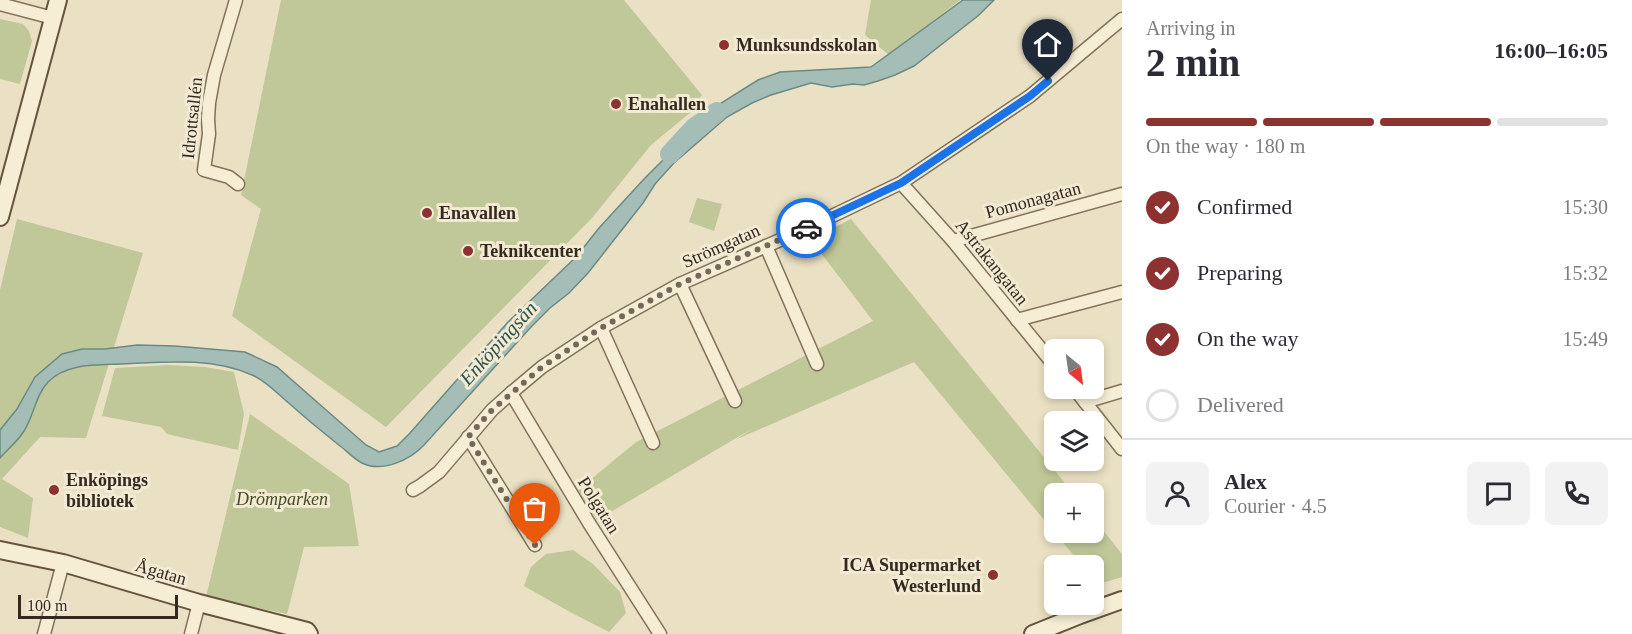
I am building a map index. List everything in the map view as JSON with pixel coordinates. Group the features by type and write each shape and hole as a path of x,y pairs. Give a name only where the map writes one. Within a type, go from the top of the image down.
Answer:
{"street":[{"path":"0,217 58,0"},
{"name":"Idrottsallén","path":"236,0 212,84 204,170 229,177 238,184"},
{"path":"0,4 53,18"},
{"name":"Strömgatan","path":"413,490 439,472 492,410 542,367 601,328 680,284 901,183 1030,96 1122,19"},
{"name":"Astrakangatan","path":"901,183 953,241 1044,353"},
{"name":"Pomonagatan","path":"953,241 1122,194"},
{"path":"766,246 817,364"},
{"path":"680,284 735,401"},
{"path":"1017,320 1122,292"},
{"path":"601,328 653,444"},
{"path":"1085,402 1122,391"},
{"name":"Polgatan","path":"511,393 589,523 660,634"},
{"path":"1083,399 1122,449"},
{"path":"468,437 535,545"},
{"name":"Ågatan","path":"0,549 63,563 199,603 307,631 309,634"},
{"path":"44,634 63,563"},
{"path":"1033,634 1122,600"},
{"path":"191,634 199,603"}],"green space":[{"name":"Enavallen","path":"281,0 624,0 702,95 697,101 697,107 651,145 592,218 386,427 232,316 261,209 241,195"},
{"path":"871,0 960,0 889,55 865,35"},
{"path":"0,19 23,24 29,31 32,41 20,84 0,79"},
{"path":"697,198 722,204 714,231 689,222"},
{"path":"17,219 143,253 86,438 40,437 2,479 33,498 28,538 0,527 0,290"},
{"path":"851,219 1044,457 1044,471 1055,471 1065,483 1044,483 1044,520 914,362 735,440 755,427 597,520 578,490 636,442 873,321 811,240"},
{"path":"168,365 205,367 234,372 244,414 238,450 167,434 161,427 102,416 115,368"},
{"name":"Drömparken","path":"250,414 349,484 359,546 304,547 287,614 206,597"},
{"path":"1104,532 1122,554 1122,577 1104,582 1104,555 1074,555 1063,543 1104,543"},
{"path":"573,550 593,564 620,592 626,613 609,632 524,586 531,567 546,554"}],"water":[{"path":"963,0 994,0 979,15 914,66 864,85 832,87 811,83 771,95 727,117 674,163 655,184 643,203 588,273 531,327 424,445 404,460 378,467 362,463 261,380 220,365 188,362 82,366 64,371 48,382 40,393 22,435 0,458 0,430 17,409 35,377 62,354 82,349 137,345 245,352 277,367 366,445 379,452 397,446 508,322 576,257 644,179 718,105 758,80 780,72 871,67"}],"waterway":[{"name":"Enköpingsån","path":"670,154 694,128 717,112"}],"way so far":[{"path":"535,545 468,437 492,410 542,367 601,328 680,284 806,228"}],"place":[{"name":"Munksundsskolan","path":"724,45"},
{"name":"Enahallen","path":"616,104"},
{"name":"Enavallen","path":"427,213"},
{"name":"Teknikcenter","path":"468,251"},
{"name":"Enköpings bibliotek","path":"54,490"},
{"name":"ICA Supermarket Westerlund","path":"993,575"}],"route":[{"path":"806,228 901,183 1030,96 1048,81"}]}
